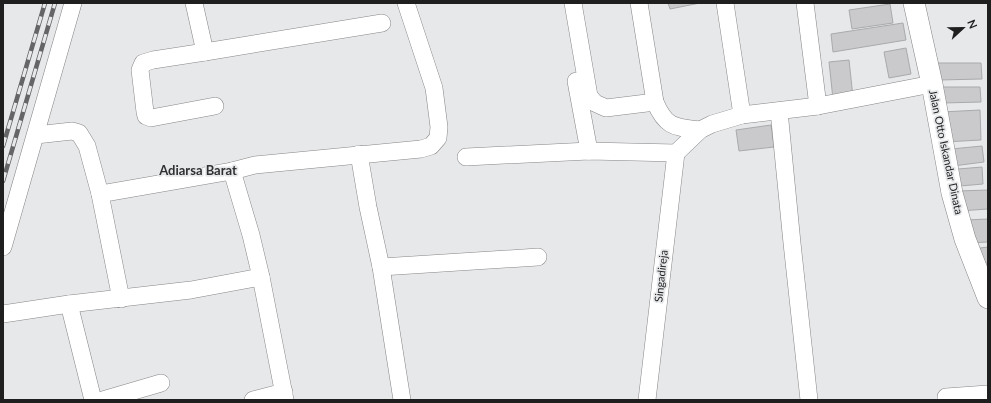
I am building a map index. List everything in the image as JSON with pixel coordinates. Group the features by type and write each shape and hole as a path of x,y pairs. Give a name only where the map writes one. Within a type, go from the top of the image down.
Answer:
{"street":[{"path":"3,247 73,3"},
{"path":"194,3 206,52"},
{"path":"100,194 232,170 255,164 421,149 431,146 438,138 439,127 434,88 406,3"},
{"path":"561,3 589,151"},
{"path":"573,3 589,96 595,103 606,108 655,102"},
{"path":"639,3 655,102 660,115 668,123 680,128 700,130"},
{"path":"725,3 742,116"},
{"path":"805,3 818,106"},
{"name":"Jalan Otto Iskandar Dinata","path":"914,3 932,84 954,201 965,239 988,298"},
{"path":"215,106 151,118 146,116 140,70 144,63 153,60 382,23"},
{"path":"466,157 589,151 676,153 700,130 712,124 742,116 818,106 932,84"},
{"path":"779,110 809,400"},
{"path":"36,135 72,131 79,133 88,146 100,194 121,299"},
{"name":"Singadireja","path":"647,400 676,153"},
{"path":"360,154 368,207 381,267 402,400"},
{"path":"232,170 251,235 261,277 284,396 253,400"},
{"path":"381,267 538,257"},
{"path":"3,314 69,304 191,290 261,277"},
{"path":"69,304 93,400"},
{"path":"103,400 161,383"},
{"path":"946,400 946,397 988,394"}],"building":[{"path":"668,3 700,3 670,9"},
{"path":"890,4 893,23 852,29 849,10"},
{"path":"903,23 906,40 833,52 831,34"},
{"path":"906,48 911,74 889,78 884,52"},
{"path":"849,60 853,97 833,99 829,62"},
{"path":"938,63 981,63 982,79 939,80"},
{"path":"943,87 980,87 981,102 943,103"},
{"path":"980,110 981,140 944,142 942,112"},
{"path":"771,125 774,147 739,151 736,130"},
{"path":"982,146 984,162 953,166 951,149"},
{"path":"982,167 983,184 960,186 958,169"},
{"path":"988,190 988,209 959,211 958,191"},
{"path":"988,219 988,242 967,243 965,220"},
{"path":"988,247 988,263 982,263 980,248"}],"railway":[{"path":"3,146 45,3"},
{"path":"3,181 55,3"}],"district":[{"name":"Adiarsa Barat","path":"198,170"}]}
